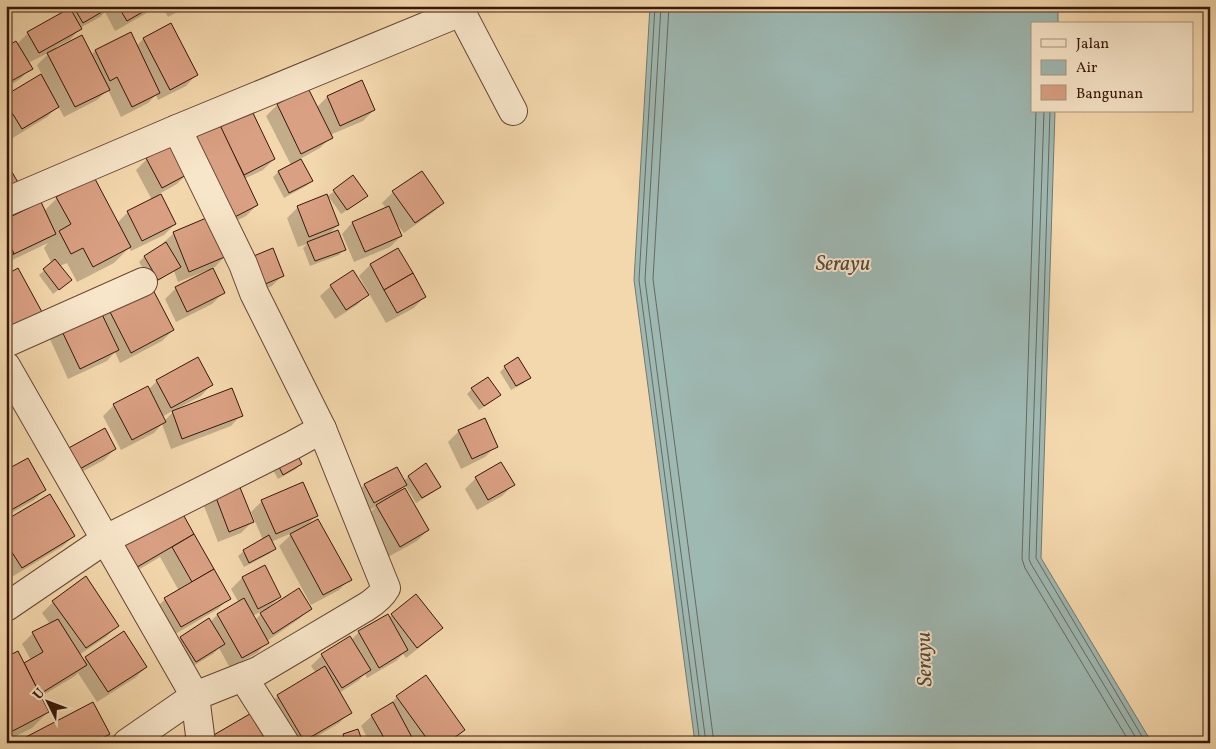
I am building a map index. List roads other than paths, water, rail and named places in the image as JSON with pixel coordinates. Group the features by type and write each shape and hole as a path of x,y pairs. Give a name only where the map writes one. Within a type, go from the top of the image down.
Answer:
{"street":[{"path":"6,202 459,9 513,111"},
{"path":"127,743 196,696 258,671 375,602 386,588 322,429 254,292 243,264 177,129"},
{"path":"6,343 143,282"},
{"path":"6,366 196,696 201,743"},
{"path":"6,607 106,539 293,446 322,429"},
{"path":"244,677 285,743"}],"water":[{"name":"Serayu","path":"650,6 1058,6 1058,22 1031,22 1031,112 1055,112 1041,558 1152,743 695,743 634,280"}]}
